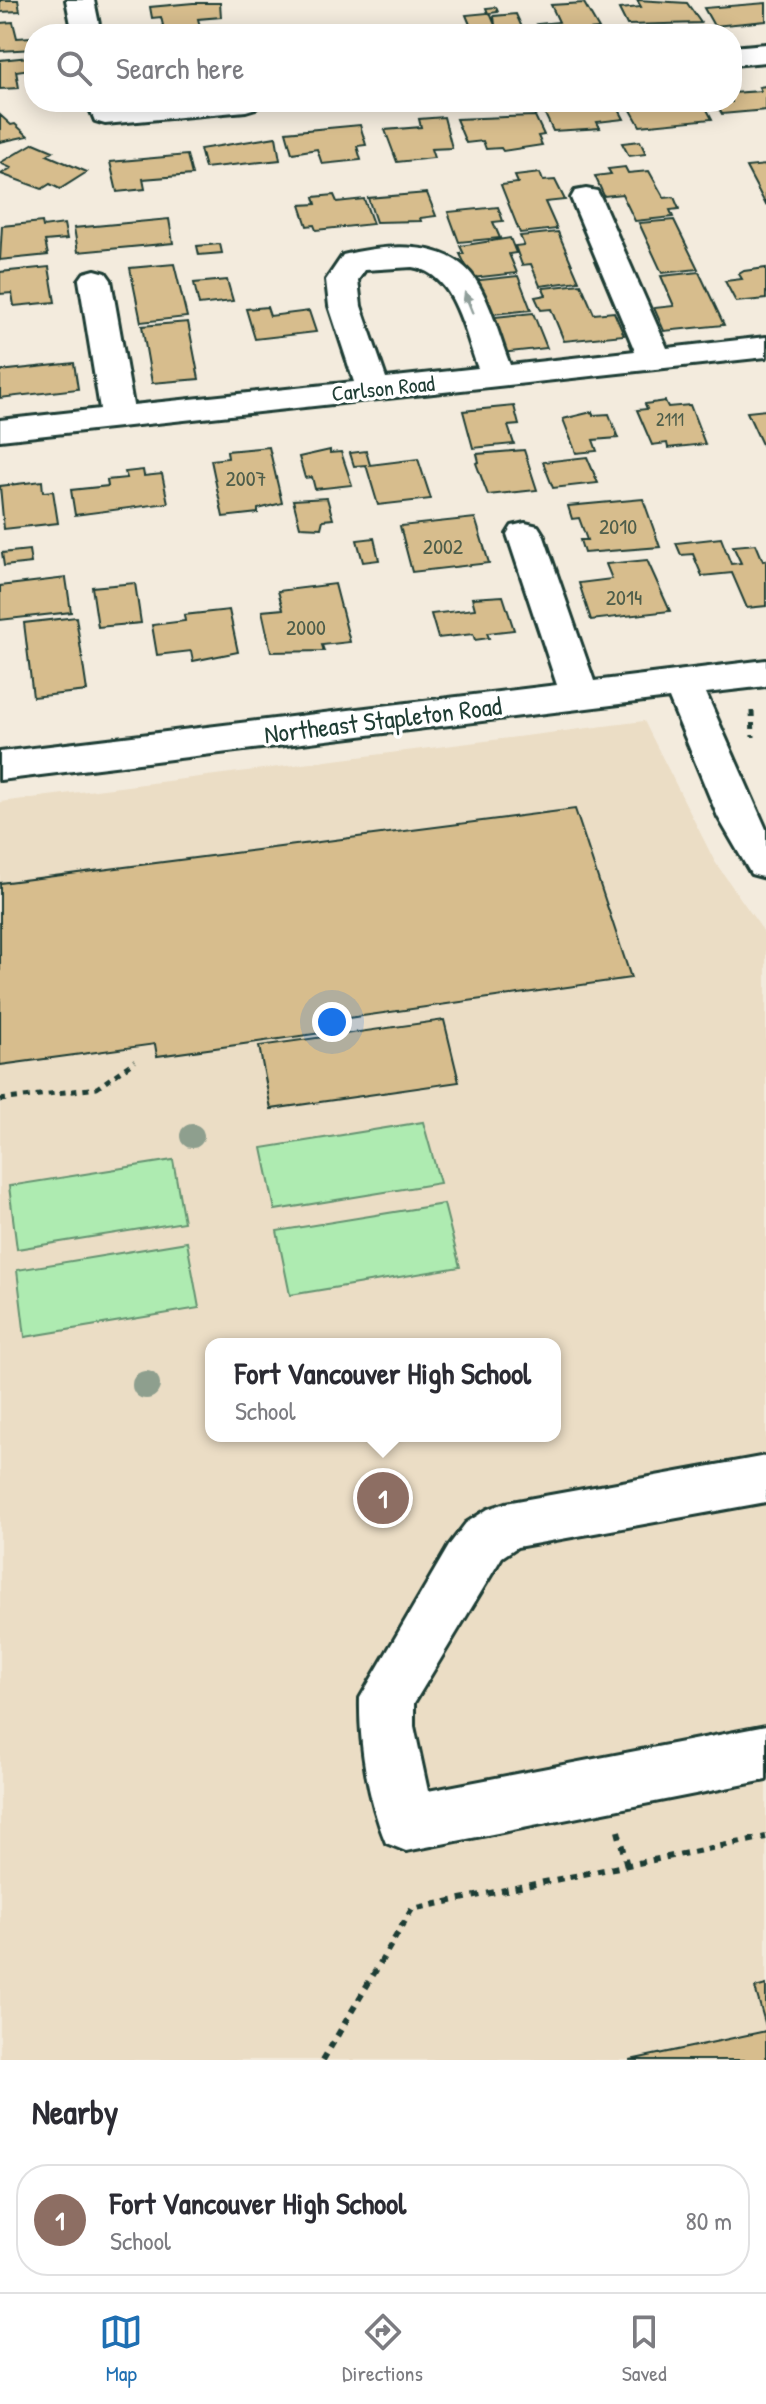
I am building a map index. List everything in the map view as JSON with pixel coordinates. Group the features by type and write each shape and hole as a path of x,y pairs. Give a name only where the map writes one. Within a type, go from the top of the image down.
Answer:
{"street":[{"path":"80,0 85,24"},
{"path":"742,55 766,53"},
{"path":"586,198 655,359"},
{"path":"373,389 345,306 342,280 354,262 396,256 430,259 450,270 461,282 498,376"},
{"path":"95,280 118,417"},
{"name":"Carlson Road","path":"0,430 766,347"},
{"path":"525,534 580,696"},
{"name":"Northeast Stapleton Road","path":"0,766 766,673"},
{"path":"683,684 738,817 766,863"},
{"path":"766,1479 506,1526 484,1540 469,1561 393,1685 386,1712 406,1823 766,1753"}],"path":[{"path":"751,710 753,736 759,750"},
{"path":"0,1100 97,1088 135,1061"},
{"path":"323,2060 412,1909 766,1837"}],"shaded area":[{"path":"644,721 715,862 766,935 766,2060 0,2060 0,802"}],"green space":[{"path":"423,1122 440,1183 275,1210 262,1148"},
{"path":"173,1160 184,1222 17,1249 9,1186"},
{"path":"444,1204 460,1267 290,1295 277,1231"},
{"path":"187,1242 199,1308 25,1337 17,1270"}],"building":[{"path":"0,0 18,0 20,11 0,12"},
{"path":"637,0 687,3 701,23 626,24 619,9 641,7"},
{"path":"220,3 221,17 198,19 199,24 163,24 161,17 152,18 150,7"},
{"path":"584,3 596,24 537,24 559,22 551,5"},
{"path":"766,3 766,21 713,24 704,8"},
{"path":"496,7 498,12 490,13 495,24 470,24 466,15 488,13 486,8"},
{"path":"516,14 520,24 495,24 494,16"},
{"path":"13,22 17,38 24,38 24,50 0,51 0,23"},
{"path":"24,58 24,70 16,71 19,88 0,89 0,60"},
{"path":"766,86 766,110 722,114 742,112 742,92 761,91 759,87"},
{"path":"544,112 620,112 624,119 597,122 600,128 553,131"},
{"path":"632,112 708,112 712,119 640,126"},
{"path":"0,115 11,125 15,124 28,136 0,142"},
{"path":"535,116 544,135 538,136 542,145 503,151 501,148 486,149 483,141 466,143 456,119"},
{"path":"444,117 452,148 431,149 434,158 397,162 385,130 421,127 419,119"},
{"path":"360,125 366,145 357,146 361,160 322,164 317,149 292,153 286,132"},
{"path":"276,137 280,160 205,168 200,149"},
{"path":"640,141 646,154 629,156 622,143"},
{"path":"34,143 53,151 47,155 87,172 60,189 50,184 42,189 1,174 11,168 0,163"},
{"path":"187,155 192,175 143,179 145,189 117,192 110,162"},
{"path":"766,165 766,205 746,167"},
{"path":"625,167 628,173 649,171 664,198 674,197 679,209 670,210 673,217 635,221 622,194 604,196 595,176 611,174 608,169"},
{"path":"540,173 543,181 555,180 565,200 545,202 557,229 520,233 501,185 518,183 515,176"},
{"path":"427,193 436,216 420,218 421,221 376,222 368,198"},
{"path":"334,195 337,202 364,199 373,224 316,230 314,225 307,226 300,205 316,204 314,197"},
{"path":"498,207 503,221 493,222 500,238 459,242 448,212"},
{"path":"169,219 173,243 78,252 74,228"},
{"path":"674,220 698,269 662,273 639,223"},
{"path":"42,222 43,227 64,224 67,239 45,241 48,255 0,260 2,226"},
{"path":"558,232 579,281 540,286 531,264 522,265 515,246 524,245 520,236"},
{"path":"510,238 516,253 509,254 517,273 472,278 460,254 464,254 460,246"},
{"path":"220,244 222,253 199,255 197,246"},
{"path":"174,264 187,317 141,322 130,268"},
{"path":"49,267 55,302 14,306 12,293 0,294 0,272"},
{"path":"766,268 766,299 736,302 725,281 742,279 739,274 744,271"},
{"path":"699,272 724,325 664,331 654,308 674,306 661,276"},
{"path":"518,276 531,310 484,315 471,281"},
{"path":"227,280 233,301 199,305 194,283"},
{"path":"581,284 594,314 614,312 624,335 564,341 551,309 541,310 535,297 546,295 543,288"},
{"path":"267,307 270,316 309,311 316,332 255,339 246,309"},
{"path":"533,313 547,348 501,353 485,318"},
{"path":"188,322 199,379 152,383 142,326"},
{"path":"74,363 78,389 0,398 0,371"},
{"path":"665,401 668,407 690,405 705,444 668,448 667,443 652,445 637,410 647,409 645,404"},
{"path":"514,406 519,425 508,426 514,444 473,448 463,411"},
{"path":"766,410 766,453 747,412"},
{"path":"592,412 593,415 609,414 618,438 593,440 597,451 576,453 563,419"},
{"path":"269,447 282,503 258,509 258,513 223,517 211,460 228,458 227,451"},
{"path":"330,450 330,453 341,452 352,485 315,489 312,477 305,478 299,457"},
{"path":"524,450 537,490 488,495 476,463 479,462 477,454"},
{"path":"366,451 370,465 418,459 431,499 378,505 366,465 354,466 350,453"},
{"path":"587,457 598,483 553,488 543,462"},
{"path":"143,470 144,476 162,474 168,503 75,515 71,490 108,486 107,480 127,478 125,472"},
{"path":"42,481 43,492 53,491 58,523 4,529 0,486"},
{"path":"327,498 333,519 323,520 321,528 300,527 293,500"},
{"path":"643,499 660,547 584,553 580,540 587,540 579,518 572,519 568,506"},
{"path":"475,518 489,563 412,572 400,526"},
{"path":"374,538 379,560 363,562 357,540"},
{"path":"721,538 731,564 741,563 733,546 756,544 763,561 766,560 766,606 747,608 732,573 702,576 693,554 681,555 676,543"},
{"path":"29,550 31,563 4,566 2,553"},
{"path":"647,560 670,611 591,620 579,583 612,579 606,564"},
{"path":"66,578 71,612 0,620 0,586"},
{"path":"135,583 141,623 98,627 92,587"},
{"path":"335,584 350,642 322,645 324,651 271,652 262,611 283,609 278,591"},
{"path":"503,596 514,630 487,633 489,638 475,640 473,634 438,638 431,614 475,609 472,598"},
{"path":"229,610 238,652 193,661 191,651 157,655 152,625 185,621 184,615"},
{"path":"76,617 87,691 33,697 24,623"},
{"path":"575,809 631,978 341,1019 343,1030 157,1056 155,1044 0,1065 0,883"},
{"path":"444,1020 459,1082 271,1109 259,1046"},
{"path":"766,1985 766,2026 755,1988"},
{"path":"766,2031 766,2060 630,2060"}],"place":[{"name":"Fort Vancouver High School","path":"383,1498"}]}
